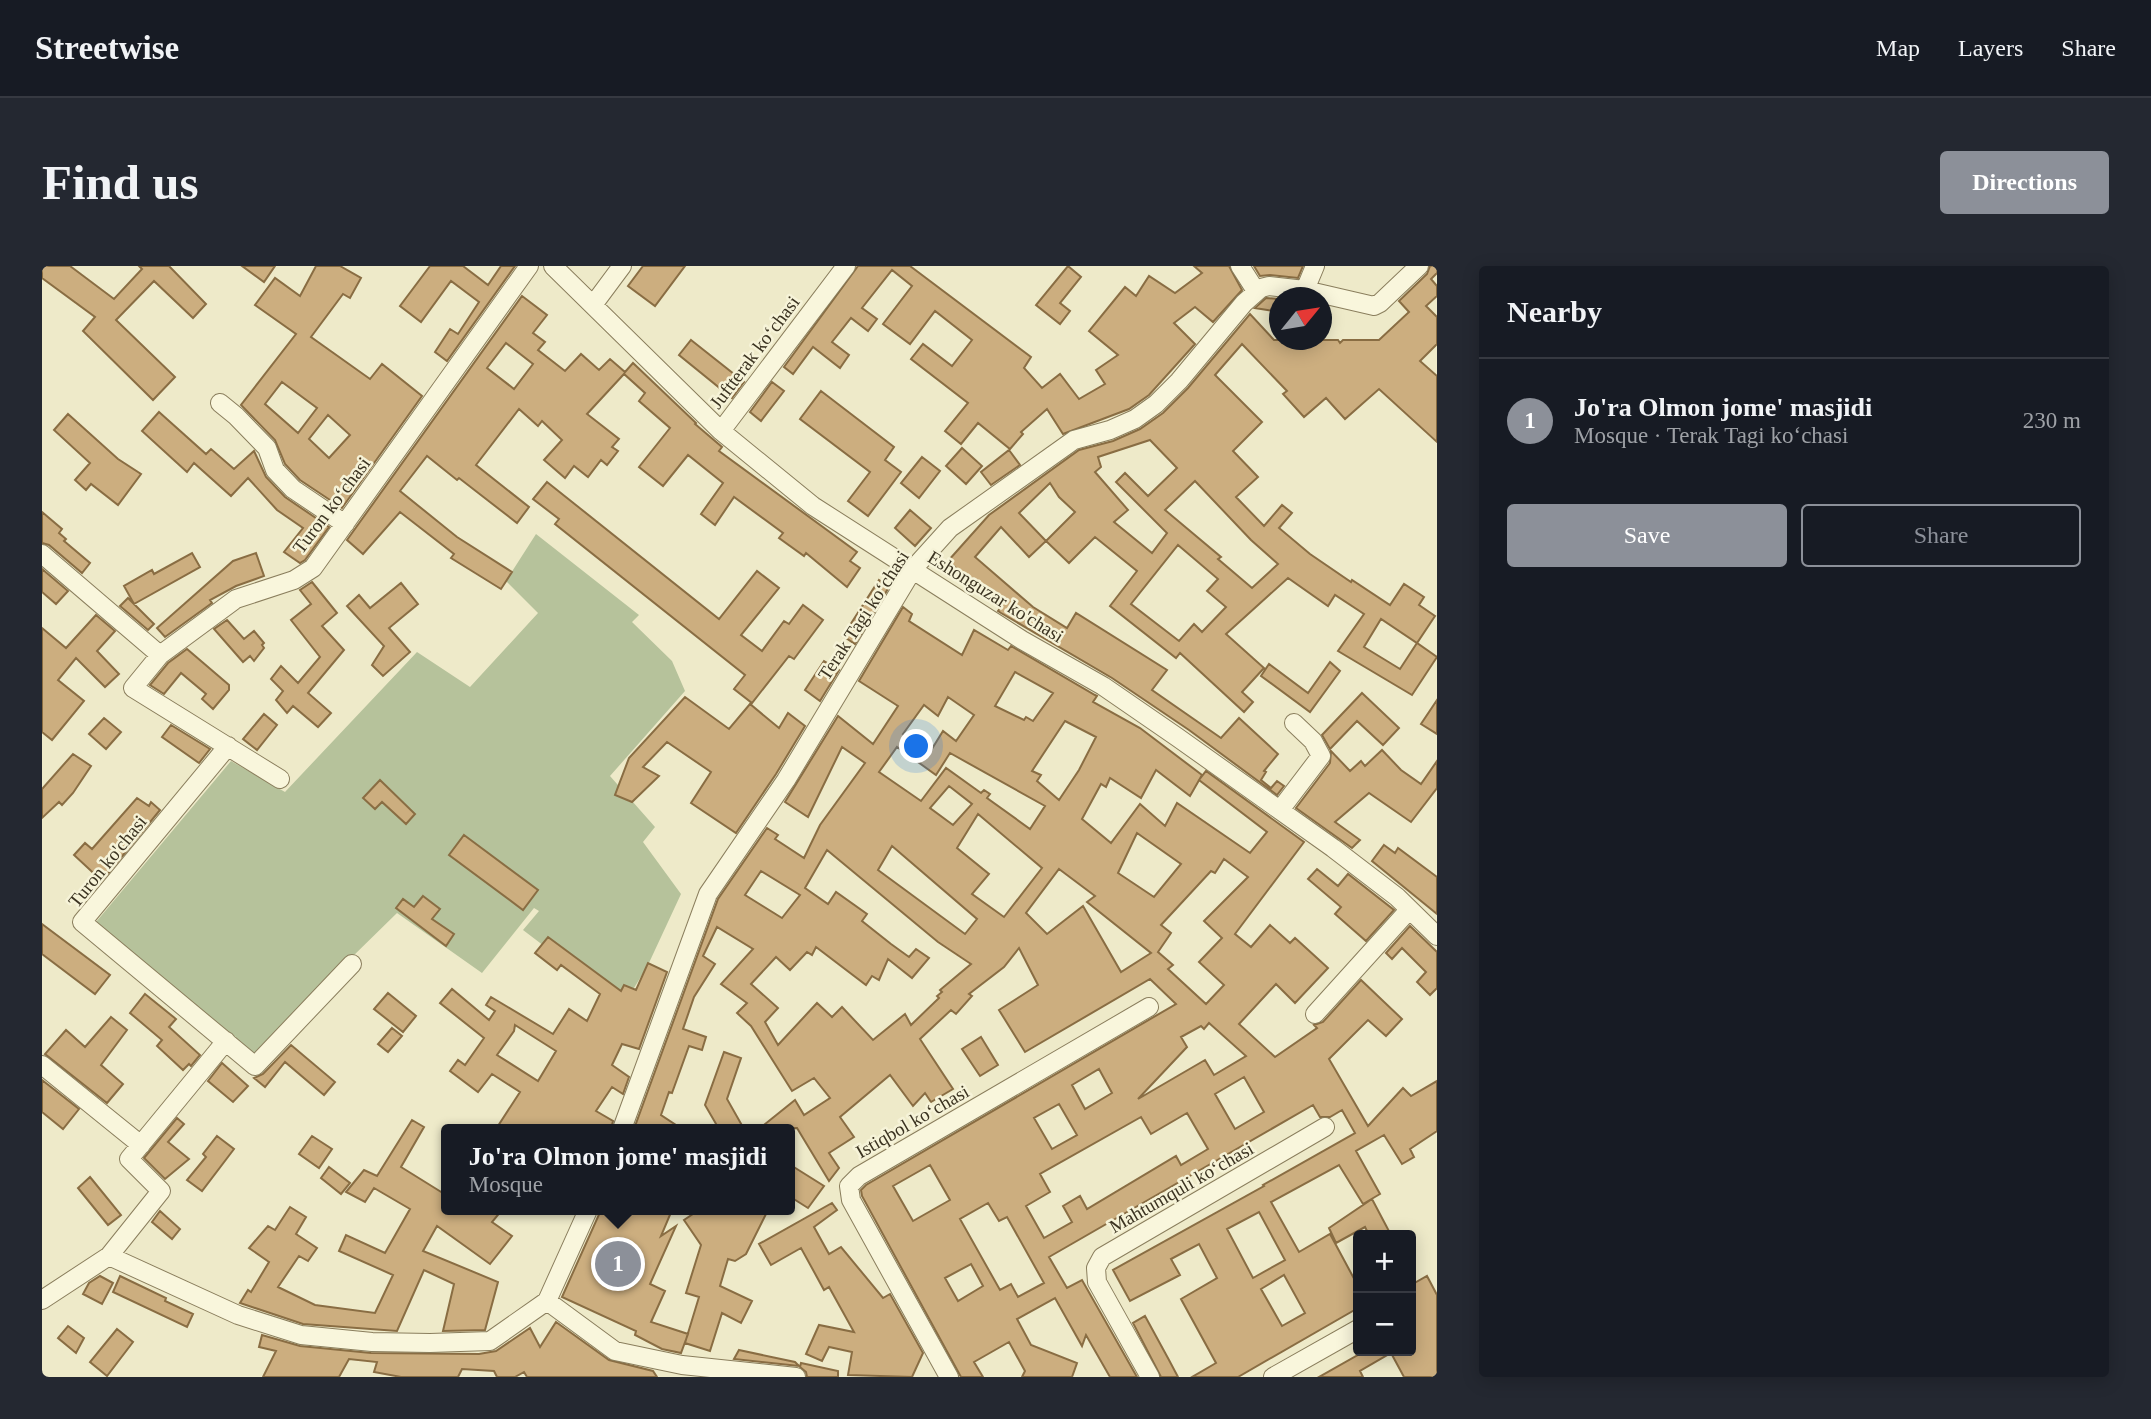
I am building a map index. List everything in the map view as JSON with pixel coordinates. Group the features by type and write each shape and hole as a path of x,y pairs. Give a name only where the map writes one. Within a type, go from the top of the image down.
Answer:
{"street":[{"name":"Turon koʻchasi","path":"160,655 236,599 294,580 313,568 529,266"},
{"name":"Eshonguzar ko'chasi","path":"553,266 721,431 813,506 1022,640 1102,686 1280,810 1397,897 1437,936"},
{"path":"593,305 622,266"},
{"name":"Juftterak koʻchasi","path":"721,431 846,266"},
{"path":"1240,266 1256,291 1269,286 1278,287"},
{"path":"1306,287 1315,266"},
{"path":"1332,296 1374,306 1419,266"},
{"name":"Terak Tagi koʻchasi","path":"624,1124 708,894 786,780 914,569 950,528 1055,451 1074,440 1110,430 1135,419 1156,404 1180,381 1256,291"},
{"path":"220,403 267,448 275,470 293,489 345,524"},
{"path":"42,554 160,655 133,688 280,779"},
{"path":"1280,810 1321,756 1312,741 1294,723"},
{"name":"Turon ko'chasi","path":"226,1041 82,922 228,747"},
{"path":"1315,1014 1409,910"},
{"path":"42,1300 109,1256 161,1191 129,1159 226,1041 255,1066 352,964"},
{"name":"Istiqbol koʻchasi","path":"948,1377 851,1200 849,1186 859,1176 1149,1007"},
{"path":"42,1065 141,1144"},
{"name":"Mahtumquli koʻchasi","path":"1150,1377 1097,1282 1096,1268 1102,1257 1325,1127"},
{"path":"109,1256 239,1315 301,1335 430,1343 490,1341 547,1301 585,1215"},
{"path":"547,1301 615,1352 686,1371 796,1377"},
{"path":"1273,1377 1353,1332"}],"green space":[{"path":"536,534 639,615 632,622 672,661 685,691 610,776 655,827 643,842 681,894 648,965 623,1006 523,930 539,911 534,908 482,973 397,913 253,1054 96,922 231,761 285,792 417,652 470,687 538,613 506,581"}],"building":[{"path":"42,266 70,266 114,299 142,269 139,266 169,266 206,304 193,318 154,281 116,320 175,377 153,400 83,331 95,317 42,278"},
{"path":"242,266 275,266 264,282"},
{"path":"316,266 340,266 361,278 350,298 343,294 311,337 370,379 382,364 422,396 342,508 300,480 285,464 275,440 241,405 296,334 255,305 275,278 300,296","holes":["282,382 317,408 298,433 265,404","328,415 350,435 329,458 309,439"]},
{"path":"430,266 463,266 488,285 501,266 515,266 447,361 435,352 450,329 458,334 479,302 451,281 421,322 400,306"},
{"path":"643,266 685,266 655,306 628,286"},
{"path":"858,266 910,266 1031,357 1024,368 1042,388 1060,374 1079,399 1105,384 1096,370 1118,355 1089,331 1125,287 1136,296 1149,276 1175,293 1202,273 1194,266 1229,266 1242,290 1213,322 1195,307 1174,323 1195,344 1149,395 1129,409 1063,434 1047,409 1021,432 1023,434 1010,449 978,423 961,444 945,431 968,403 911,359 923,344 952,366 972,340 935,311 910,344 883,324 912,286 892,270 862,308 877,319 868,331 851,318 832,342 849,355 840,368 813,347 793,374 784,367"},
{"path":"1068,266 1081,277 1060,303 1070,311 1060,324 1036,305"},
{"path":"1254,266 1303,266 1298,278 1260,276"},
{"path":"1430,266 1437,266 1437,273 1431,279 1437,286 1437,296 1426,306 1437,317 1437,344 1420,361 1437,376 1437,442 1379,389 1345,419 1326,398 1304,417 1283,394 1287,391 1242,344 1215,375 1262,422 1233,451 1258,477 1236,497 1264,526 1282,505 1292,513 1279,528 1310,554 1390,605 1404,584 1424,597 1419,605 1435,616 1417,643 1437,657 1412,695 1338,651 1364,614 1335,595 1328,606 1288,578 1226,634 1264,668 1242,692 1253,702 1244,712 1180,653 1176,658 1110,606 1137,571 1095,537 1069,563 1046,541 1029,557 1001,527 975,557 1033,607 1067,628 1076,613 1167,670 1152,690 1221,738 1239,718 1278,754 1264,771 1266,772 1261,780 1271,788 1277,781 1284,786 1277,795 1189,730 1112,678 998,611 1001,607 948,561 989,515 1079,450 1113,441 1140,429 1163,413 1188,388 1250,314 1269,335 1269,350 1332,350 1332,340 1338,340 1340,343 1343,340 1379,340 1409,312 1399,301 1427,274","holes":["1150,440 1177,468 1148,496 1125,473 1116,482 1167,533 1152,553 1114,522 1128,510 1095,472 1101,467 1098,457","1195,481 1251,540 1278,564 1252,588 1218,559 1221,557 1165,510","1050,483 1059,497 1075,512 1046,541 1019,513","1178,545 1218,579 1207,591 1226,607 1202,632 1194,624 1179,641 1131,604","1381,619 1417,643 1400,669 1364,647"]},
{"path":"522,296 547,315 533,333 545,342 538,350 565,371 581,354 599,370 610,359 625,372 633,363 722,447 719,451 857,552 850,561 860,568 847,587 806,553 804,556 779,538 783,533 734,497 715,525 701,514 723,483 688,455 663,486 639,467 670,428 639,401 645,393 624,374 587,414 619,439 612,447 618,451 607,465 601,460 588,477 574,466 565,478 544,460 562,440 542,421 538,426 519,409 476,465 529,507 517,523 427,456 400,491 457,537 512,572 501,589 451,558 454,554 400,512 363,554 347,540","holes":["506,343 533,364 514,389 487,368"]},
{"path":"1266,298 1269,298 1269,310 1255,308"},
{"path":"691,340 744,382 732,398 679,355"},
{"path":"772,382 784,391 761,421 750,412"},
{"path":"821,391 894,447 885,460 901,472 868,516 848,501 870,472 800,419"},
{"path":"159,412 206,454 211,449 234,469 254,451 266,477 285,497 329,527 305,560 300,563 284,552 303,528 277,510 248,478 231,496 194,463 187,472 142,431"},
{"path":"68,414 118,459 141,474 118,505 91,484 86,490 75,480 90,463 54,430"},
{"path":"962,448 982,466 966,484 946,466"},
{"path":"1009,450 1020,465 991,485 981,472"},
{"path":"922,457 940,471 919,498 901,483"},
{"path":"547,482 719,619 757,571 779,588 741,635 762,651 784,621 789,624 803,605 823,620 794,659 789,656 752,703 734,689 745,675 555,524 559,519 533,499"},
{"path":"910,510 931,528 915,546 895,528"},
{"path":"42,512 62,529 59,533 66,539 64,541 90,563 82,573 49,545 42,543"},
{"path":"192,553 200,567 134,604 124,586 152,570 154,574"},
{"path":"256,553 264,576 236,586 210,600 212,603 165,637 157,628 233,561"},
{"path":"42,569 68,591 56,604 42,592"},
{"path":"879,580 889,587 855,644 843,636"},
{"path":"312,582 337,613 322,626 344,650 308,693 331,713 318,727 293,706 287,713 276,700 283,691 271,679 281,666 298,683 320,657 291,620 311,604 300,590"},
{"path":"401,583 418,604 389,628 410,652 383,676 372,665 384,646 347,606 359,595 370,608"},
{"path":"128,598 154,624 148,630 120,606"},
{"path":"903,607 912,614 909,621 962,655 974,630 1008,650 1011,646 1097,696 1093,702 1140,728 1202,775 1200,779 1206,771 1304,842 1235,934 1251,947 1270,925 1290,943 1295,938 1328,968 1295,1003 1276,984 1239,1024 1275,1057 1317,1028 1314,1025 1323,1022 1361,980 1402,1019 1386,1036 1368,1020 1329,1059 1368,1126 1403,1088 1411,1096 1437,1081 1437,1131 1410,1149 1414,1157 1402,1164 1384,1135 1356,1151 1380,1194 1363,1204 1339,1165 1271,1202 1299,1252 1330,1234 1353,1277 1353,1311 1238,1377 1192,1377 1216,1363 1181,1299 1217,1278 1199,1244 1171,1259 1180,1275 1130,1301 1113,1270 1355,1133 1342,1110 1330,1117 1320,1117 1313,1105 1049,1257 1067,1288 1082,1280 1137,1377 1110,1377 1086,1335 1082,1346 1055,1298 1017,1319 1031,1345 1077,1363 1072,1377 1022,1377 1025,1371 1009,1342 974,1362 983,1377 961,1377 861,1190 1176,1004 1150,979 1025,1052 999,1010 1038,985 1019,948 1004,967 969,994 972,996 956,1014 951,1010 920,1039 953,1089 931,1102 925,1093 913,1106 890,1075 840,1117 854,1137 829,1153 839,1168 829,1181 795,1124 765,1124 795,1100 804,1115 830,1098 814,1078 792,1091 751,1026 737,1013 747,1003 721,984 753,949 717,927 703,956 715,964 694,997 683,1029 706,1037 702,1050 689,1046 661,1115 674,1124 636,1124 718,899 767,828 778,835 775,839 804,858 820,825 865,763 842,747 808,817 785,802 838,716 873,744 898,706 859,681","holes":["1015,672 1053,693 1033,721 1026,717 1024,720 995,706","948,697 974,715 956,741 943,731 930,752 903,734 924,705 938,716","1065,721 1096,737 1059,800 1037,781 1041,775 1032,771","897,747 936,775 950,753 1045,806 1030,829 987,798 990,794 984,790 981,793 946,768 921,801 879,772","1156,770 1190,796 1199,780 1267,832 1250,853 1177,803 1165,826 1140,804 1111,843 1082,819 1101,784 1106,787 1110,778 1141,798","949,786 972,804 953,825 930,808","978,814 1042,868 1004,917 972,894 989,874 957,848","1137,833 1181,864 1154,897 1118,873","892,846 977,919 965,934 878,870","827,850 938,942 971,964 940,990 942,992 937,996 939,998 911,1025 905,1014 873,1040 842,1007 832,1017 817,1003 778,1045 765,1022 778,1008 751,984 776,957 790,970 807,952 812,955 816,947 866,985 872,976 879,980 888,959 912,978 929,958 916,949 909,957 862,921 867,914 836,892 828,904 805,888","1224,859 1248,877 1204,921 1222,938 1199,962 1224,985 1206,1004 1168,969 1173,965 1158,952 1171,933 1161,925 1211,871 1215,873","1059,869 1095,896 1087,902 1151,953 1121,972 1083,906 1047,934 1026,913","761,871 800,895 782,918 745,895","1209,1023 1246,1056 1214,1075 1205,1060 1138,1099 1187,1047 1181,1037 1201,1026 1204,1029","1099,1069 1112,1093 1085,1109 1072,1085","1244,1077 1264,1112 1235,1129 1215,1094","1059,1104 1077,1135 1052,1149 1034,1118","1187,1113 1208,1149 1181,1165 1176,1156 1087,1209 1080,1196 1063,1206 1072,1222 1044,1238 1026,1206 1050,1192 1040,1174 1141,1117 1151,1134","930,1165 950,1200 913,1221 893,1186","988,1203 999,1221 1007,1217 1044,1283 1018,1297 1011,1284 1000,1290 960,1219","1259,1212 1285,1260 1253,1278 1227,1229","971,1264 983,1286 958,1301 945,1278","1284,1275 1305,1313 1282,1326 1261,1289"]},
{"path":"96,615 115,631 97,651 119,674 105,687 76,658 58,680 84,701 52,740 42,732 42,628 66,648"},
{"path":"227,620 244,639 254,631 264,643 264,648 254,661 250,656 243,662 214,629"},
{"path":"187,649 229,685 229,690 213,709 202,699 206,694 181,673 164,694 150,685 168,663"},
{"path":"824,661 839,670 820,701 805,690"},
{"path":"1330,662 1340,671 1310,712 1261,676 1269,664 1308,693"},
{"path":"1362,693 1399,728 1383,745 1357,721 1330,749 1322,735"},
{"path":"685,697 729,729 750,704 779,728 788,713 805,726 736,833 691,803 711,772 667,742 643,767 659,776 632,802 615,795 629,758"},
{"path":"1437,700 1437,734 1421,724"},
{"path":"264,714 277,725 257,750 243,739"},
{"path":"104,718 121,732 106,749 89,734"},
{"path":"171,725 210,749 199,763 162,737"},
{"path":"1382,750 1401,770 1421,784 1437,761 1437,788 1411,822 1369,793 1335,822 1360,840 1352,848 1296,808 1330,763 1331,751 1350,771 1361,761 1365,766"},
{"path":"73,754 91,766 62,805 59,802 42,818 42,789"},
{"path":"380,780 415,814 406,824 382,802 375,809 363,798"},
{"path":"137,798 149,806 151,802 160,810 102,881 74,855 85,843 92,849"},
{"path":"464,835 538,890 523,910 449,855"},
{"path":"1384,845 1395,853 1398,848 1437,877 1437,914 1372,861"},
{"path":"1317,869 1338,886 1348,874 1394,910 1366,941 1335,914 1341,907 1308,879"},
{"path":"423,896 440,909 432,919 454,934 446,946 396,908 403,899 414,907"},
{"path":"42,924 110,975 95,994 42,954"},
{"path":"1410,926 1437,952 1437,988 1430,995 1417,982 1426,972 1402,948 1392,959 1386,953"},
{"path":"548,937 621,991 624,985 636,990 648,963 667,972 639,1049 622,1044 612,1065 629,1077 623,1094 612,1087 596,1111 613,1121 612,1124 499,1124 520,1092 492,1074 478,1092 450,1071 458,1060 465,1065 484,1038 440,1003 452,989 489,1020 495,1011 486,1005 491,997 553,1034 569,1009 587,1021 600,994 561,965 557,970 535,953","holes":["515,1025 556,1051 538,1081 497,1055 514,1031"]},
{"path":"388,993 416,1016 403,1032 374,1009"},
{"path":"145,994 176,1019 169,1027 200,1055 191,1066 189,1064 183,1070 157,1046 162,1040 130,1013"},
{"path":"111,1017 127,1030 101,1065 123,1084 107,1103 45,1054 66,1030 85,1047"},
{"path":"392,1028 402,1036 388,1052 378,1044"},
{"path":"981,1037 998,1065 980,1076 962,1049"},
{"path":"291,1045 335,1082 324,1095 285,1062 265,1087 254,1078 263,1074"},
{"path":"724,1052 741,1058 727,1099 741,1124 716,1124 705,1105"},
{"path":"222,1063 248,1086 233,1102 208,1081"},
{"path":"42,1080 79,1109 63,1129 42,1112"},
{"path":"177,1118 184,1124 168,1142 189,1159 165,1179 144,1158"},
{"path":"412,1120 424,1127 401,1167 441,1192 441,1215 498,1215 492,1222 512,1236 490,1264 437,1226 423,1251 498,1282 485,1330 443,1331 454,1284 424,1270 397,1331 303,1324 240,1303 248,1290 251,1292 269,1262 249,1248 268,1226 275,1230 290,1207 306,1217 296,1234 317,1248 308,1261 299,1256 278,1287 315,1305 375,1313 393,1275 339,1251 346,1235 385,1253 410,1209 374,1188 365,1202 346,1192 364,1170 377,1176"},
{"path":"217,1136 234,1149 202,1191 187,1180 206,1157 203,1154"},
{"path":"312,1136 332,1149 319,1168 299,1154"},
{"path":"329,1167 350,1183 341,1194 321,1178"},
{"path":"795,1168 824,1186 808,1208 795,1200"},
{"path":"90,1177 121,1215 108,1225 78,1188"},
{"path":"1372,1199 1388,1230 1366,1230 1365,1227 1353,1230 1353,1234 1336,1243 1329,1228"},
{"path":"832,1203 837,1210 814,1227 829,1254 841,1247 883,1298 890,1294 923,1353 912,1377 848,1375 852,1352 829,1347 822,1361 806,1354 819,1325 854,1332 829,1287 824,1290 801,1248 771,1265 759,1244"},
{"path":"160,1211 180,1229 172,1239 152,1222"},
{"path":"599,1215 670,1215 661,1236 676,1226 650,1284 665,1291 651,1322 688,1334 681,1353 662,1349 635,1335 636,1331 562,1297"},
{"path":"692,1215 766,1215 746,1254 735,1261 728,1259 720,1286 752,1301 741,1323 722,1313 710,1351 685,1343 699,1297 686,1293 701,1245 684,1220"},
{"path":"100,1276 113,1283 102,1304 83,1294 89,1283"},
{"path":"120,1276 193,1314 187,1327 113,1292"},
{"path":"1427,1276 1437,1295 1437,1377 1404,1377 1393,1356 1416,1356 1416,1282"},
{"path":"1145,1316 1178,1377 1161,1377 1133,1323"},
{"path":"556,1322 609,1360 653,1371 657,1377 527,1377 524,1372 515,1377 497,1377 494,1371 462,1369 458,1377 401,1377 374,1372 377,1362 349,1359 339,1377 263,1377 276,1351 259,1347 262,1335 300,1346 371,1353 479,1354 496,1351 530,1328 540,1347"},
{"path":"68,1326 84,1338 76,1353 58,1338"},
{"path":"117,1329 133,1342 107,1376 90,1362"},
{"path":"739,1350 795,1362 799,1366 734,1359"},
{"path":"1356,1356 1386,1356 1360,1371 1363,1377 1319,1377"},
{"path":"801,1363 838,1371 838,1377 807,1377 800,1367"}],"place":[{"name":"Jo'ra Olmon jome' masjidi","path":"618,1264"}]}
